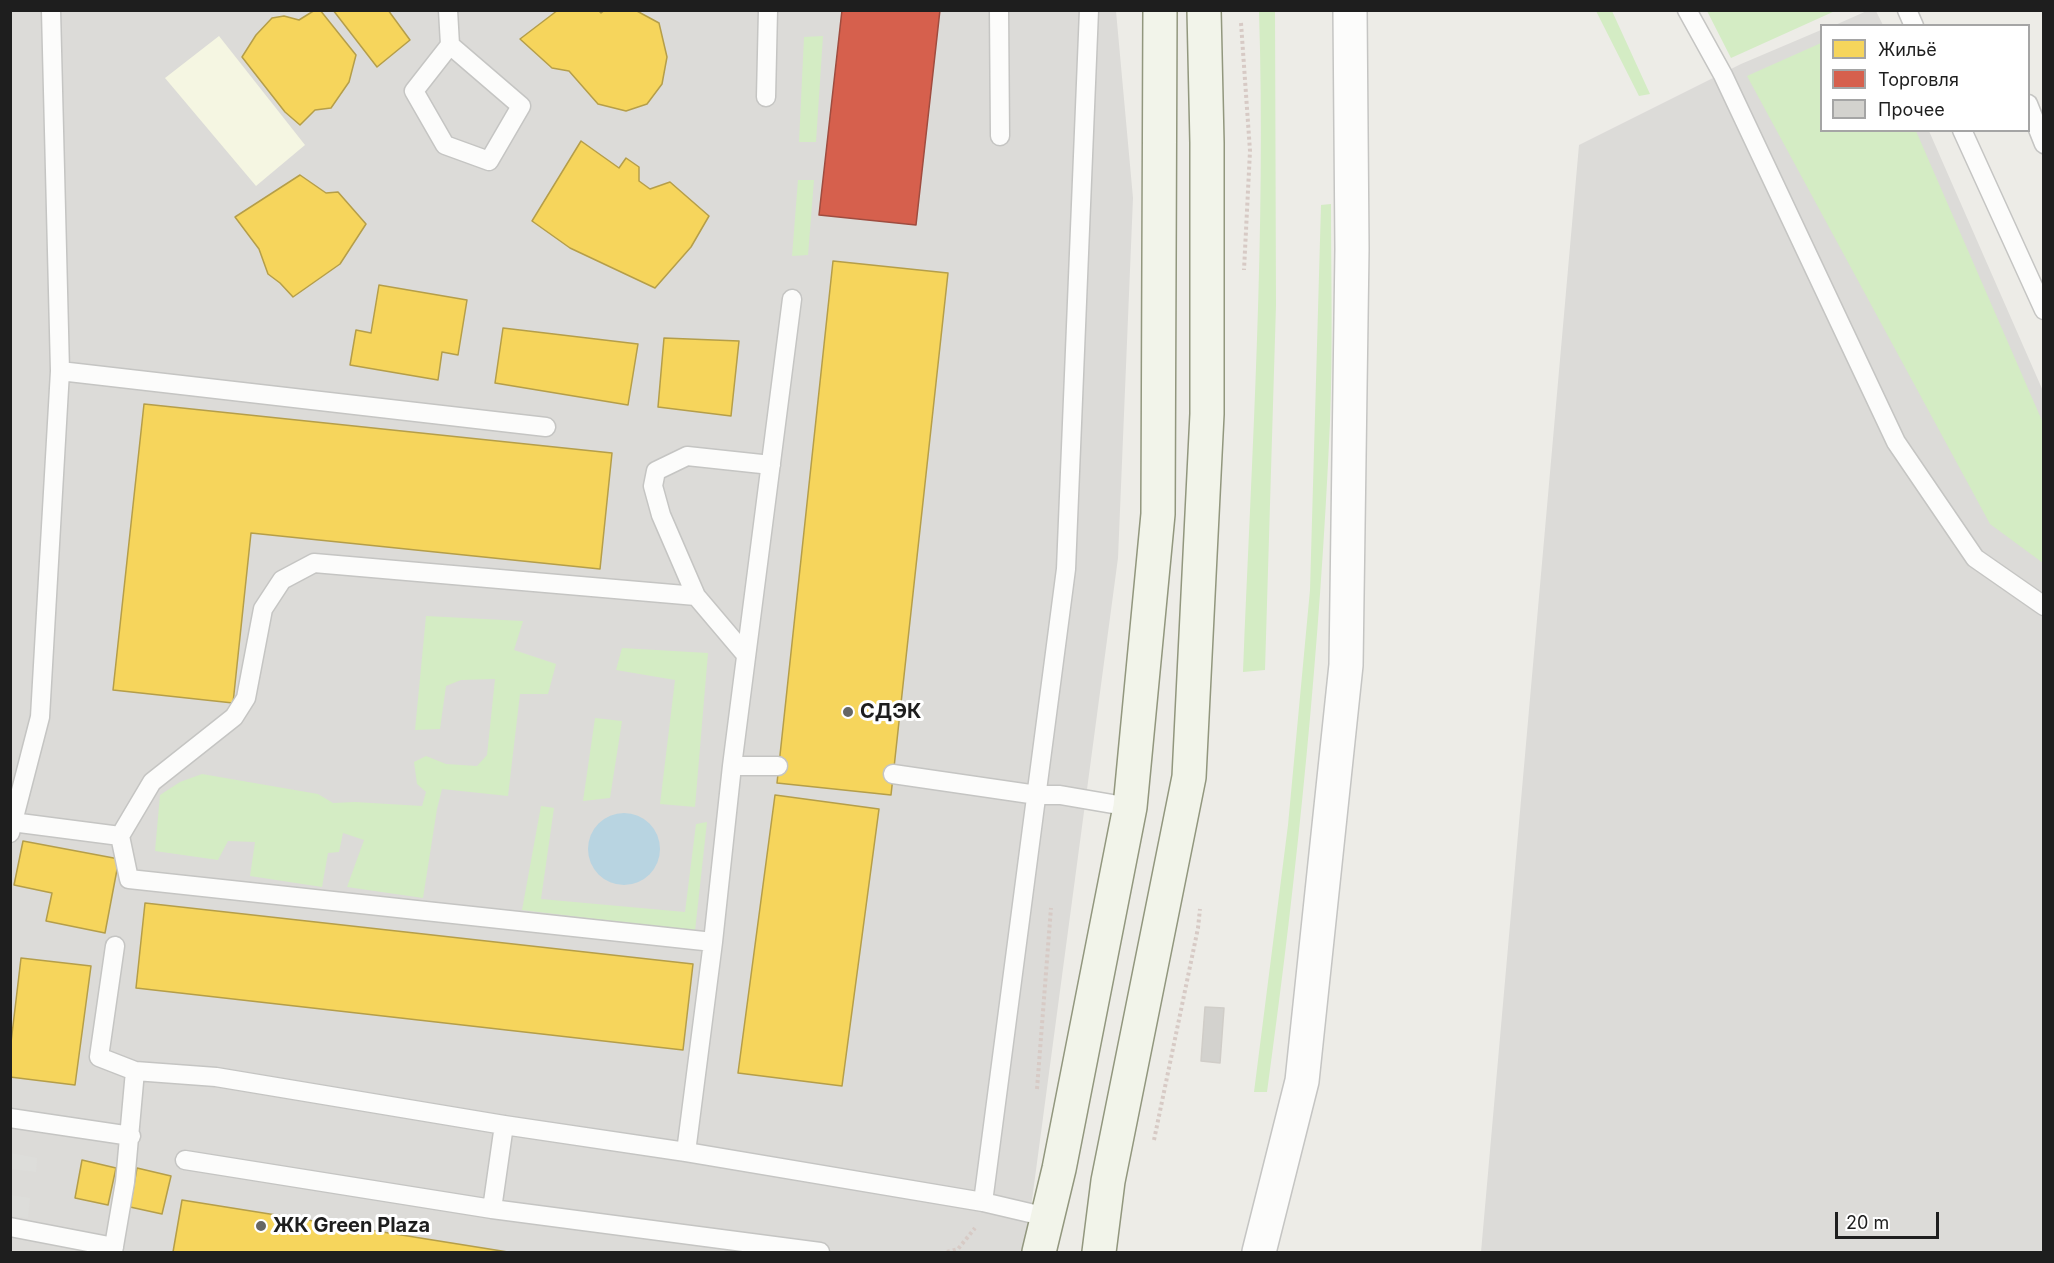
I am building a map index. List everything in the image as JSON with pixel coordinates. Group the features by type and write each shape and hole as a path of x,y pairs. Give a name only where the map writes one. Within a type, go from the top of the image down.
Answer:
{"main road":[{"path":"1039,1252 1061,1157 1130,807 1158,514 1160,10"},
{"path":"1099,1252 1108,1181 1189,777 1207,414 1207,143 1204,10"}],"street":[{"path":"1259,1252 1302,1081 1346,665 1352,249 1350,10"}],"lane":[{"path":"51,10 60,371 40,717 11,828 120,836"},
{"path":"448,10 450,45 414,91 445,145 489,161 521,106 450,45"},
{"path":"766,97 768,10"},
{"path":"999,10 999,136"},
{"path":"983,1202 1066,568 1089,10"},
{"path":"1688,10 1723,75 1896,442 1975,558 2043,606"},
{"path":"1907,10 1913,24"},
{"path":"2030,109 2043,144"},
{"path":"1963,132 2043,310"},
{"path":"686,1152 713,942 732,766 792,299"},
{"path":"60,371 546,428"},
{"path":"746,655 696,597 661,516 653,486 657,471 687,456 771,465"},
{"path":"696,597 314,564 282,580 263,609 246,698 234,717 153,782 120,836 129,879 713,942"},
{"path":"732,766 778,766"},
{"path":"893,774 1037,795 1060,795 1130,807"},
{"path":"114,946 99,1057 135,1071 216,1077 504,1125 686,1152 983,1202 1047,1217"},
{"path":"10,1227 113,1250 131,1136 135,1071"},
{"path":"10,1118 131,1136"},
{"path":"492,1209 504,1125"},
{"path":"185,1160 492,1209 820,1252"}],"shaded area":[{"path":"1869,10 1876,11 1882,24 1838,24"},
{"path":"10,11 1116,11 1133,198 1118,558 1025,1252 11,1252"},
{"path":"1820,30 1820,132 1929,132 2043,391 2043,1252 1481,1252 1579,145 1741,64"},
{"path":"219,36 305,145 256,186 165,78"},
{"path":"11,1153 37,1158 36,1172 11,1169"},
{"path":"11,1195 30,1198 28,1218 11,1216"}],"green space":[{"path":"1259,11 1275,11 1276,305 1265,670 1243,672 1259,259 1261,94"},
{"path":"1596,11 1612,11 1650,94 1639,96"},
{"path":"1707,11 1835,11 1731,58"},
{"path":"823,36 816,142 799,142 804,37"},
{"path":"1820,43 1820,132 1916,132 2043,423 2043,563 1990,524 1747,76"},
{"path":"798,180 814,180 808,255 792,256"},
{"path":"1331,204 1330,422 1314,674 1289,925 1267,1092 1254,1092 1288,825 1310,590 1321,205"},
{"path":"426,616 523,621 514,650 556,664 548,694 520,694 508,796 442,789 423,898 347,887 364,840 343,833 339,852 328,853 322,887 250,876 255,842 228,841 218,860 155,851 160,795 180,782 202,774 318,794 333,803 422,806 426,792 417,784 414,762 426,756 446,764 477,766 487,755 495,679 461,680 446,686 440,729 415,730"},
{"path":"622,648 708,653 695,807 660,804 675,680 616,670"},
{"path":"595,718 622,721 610,798 583,801"},
{"path":"541,806 554,808 541,899 685,912 696,824 707,822 695,931 522,910"}],"water":[{"path":"624,813 644,819 654,829 660,849 654,869 644,879 624,885 604,879 594,869 588,849 594,829 604,819"}],"building: Жильё":[{"path":"315,10 320,10 356,55 349,82 331,108 315,110 300,125 285,112 242,57 256,35 272,18 284,16 299,20"},
{"path":"333,10 388,10 410,40 377,67"},
{"path":"558,10 598,10 601,13 605,10 635,10 659,23 667,57 662,84 647,104 626,111 598,104 569,71 552,68 520,39"},
{"path":"581,141 619,168 626,158 639,167 639,181 650,189 670,182 709,216 691,247 655,288 570,248 532,221"},
{"path":"300,175 326,193 338,192 366,224 340,264 293,297 268,274 259,249 235,217"},
{"path":"833,261 948,273 891,795 777,783"},
{"path":"379,285 467,300 458,355 442,352 438,380 350,365 356,330 371,333"},
{"path":"503,328 638,344 628,405 495,383"},
{"path":"664,338 739,341 731,416 658,407"},
{"path":"144,404 612,453 600,569 251,533 233,703 113,690"},
{"path":"775,795 879,809 842,1086 738,1073"},
{"path":"23,841 119,859 105,933 46,921 52,893 14,885"},
{"path":"145,903 693,964 683,1050 136,988"},
{"path":"21,958 91,966 75,1085 10,1077 10,1051"},
{"path":"82,1160 116,1168 108,1205 75,1198"},
{"path":"137,1168 171,1176 162,1214 130,1207"},
{"name":"ЖК Green Plaza","path":"182,1200 508,1252 173,1252"}],"building: Торговля":[{"path":"842,10 940,10 916,225 819,215"}],"building: Прочее":[{"path":"1205,1007 1224,1008 1220,1063 1201,1061"}],"place":[{"name":"СДЭК","path":"848,712"},
{"name":"ЖК Green Plaza","path":"261,1226"}]}
